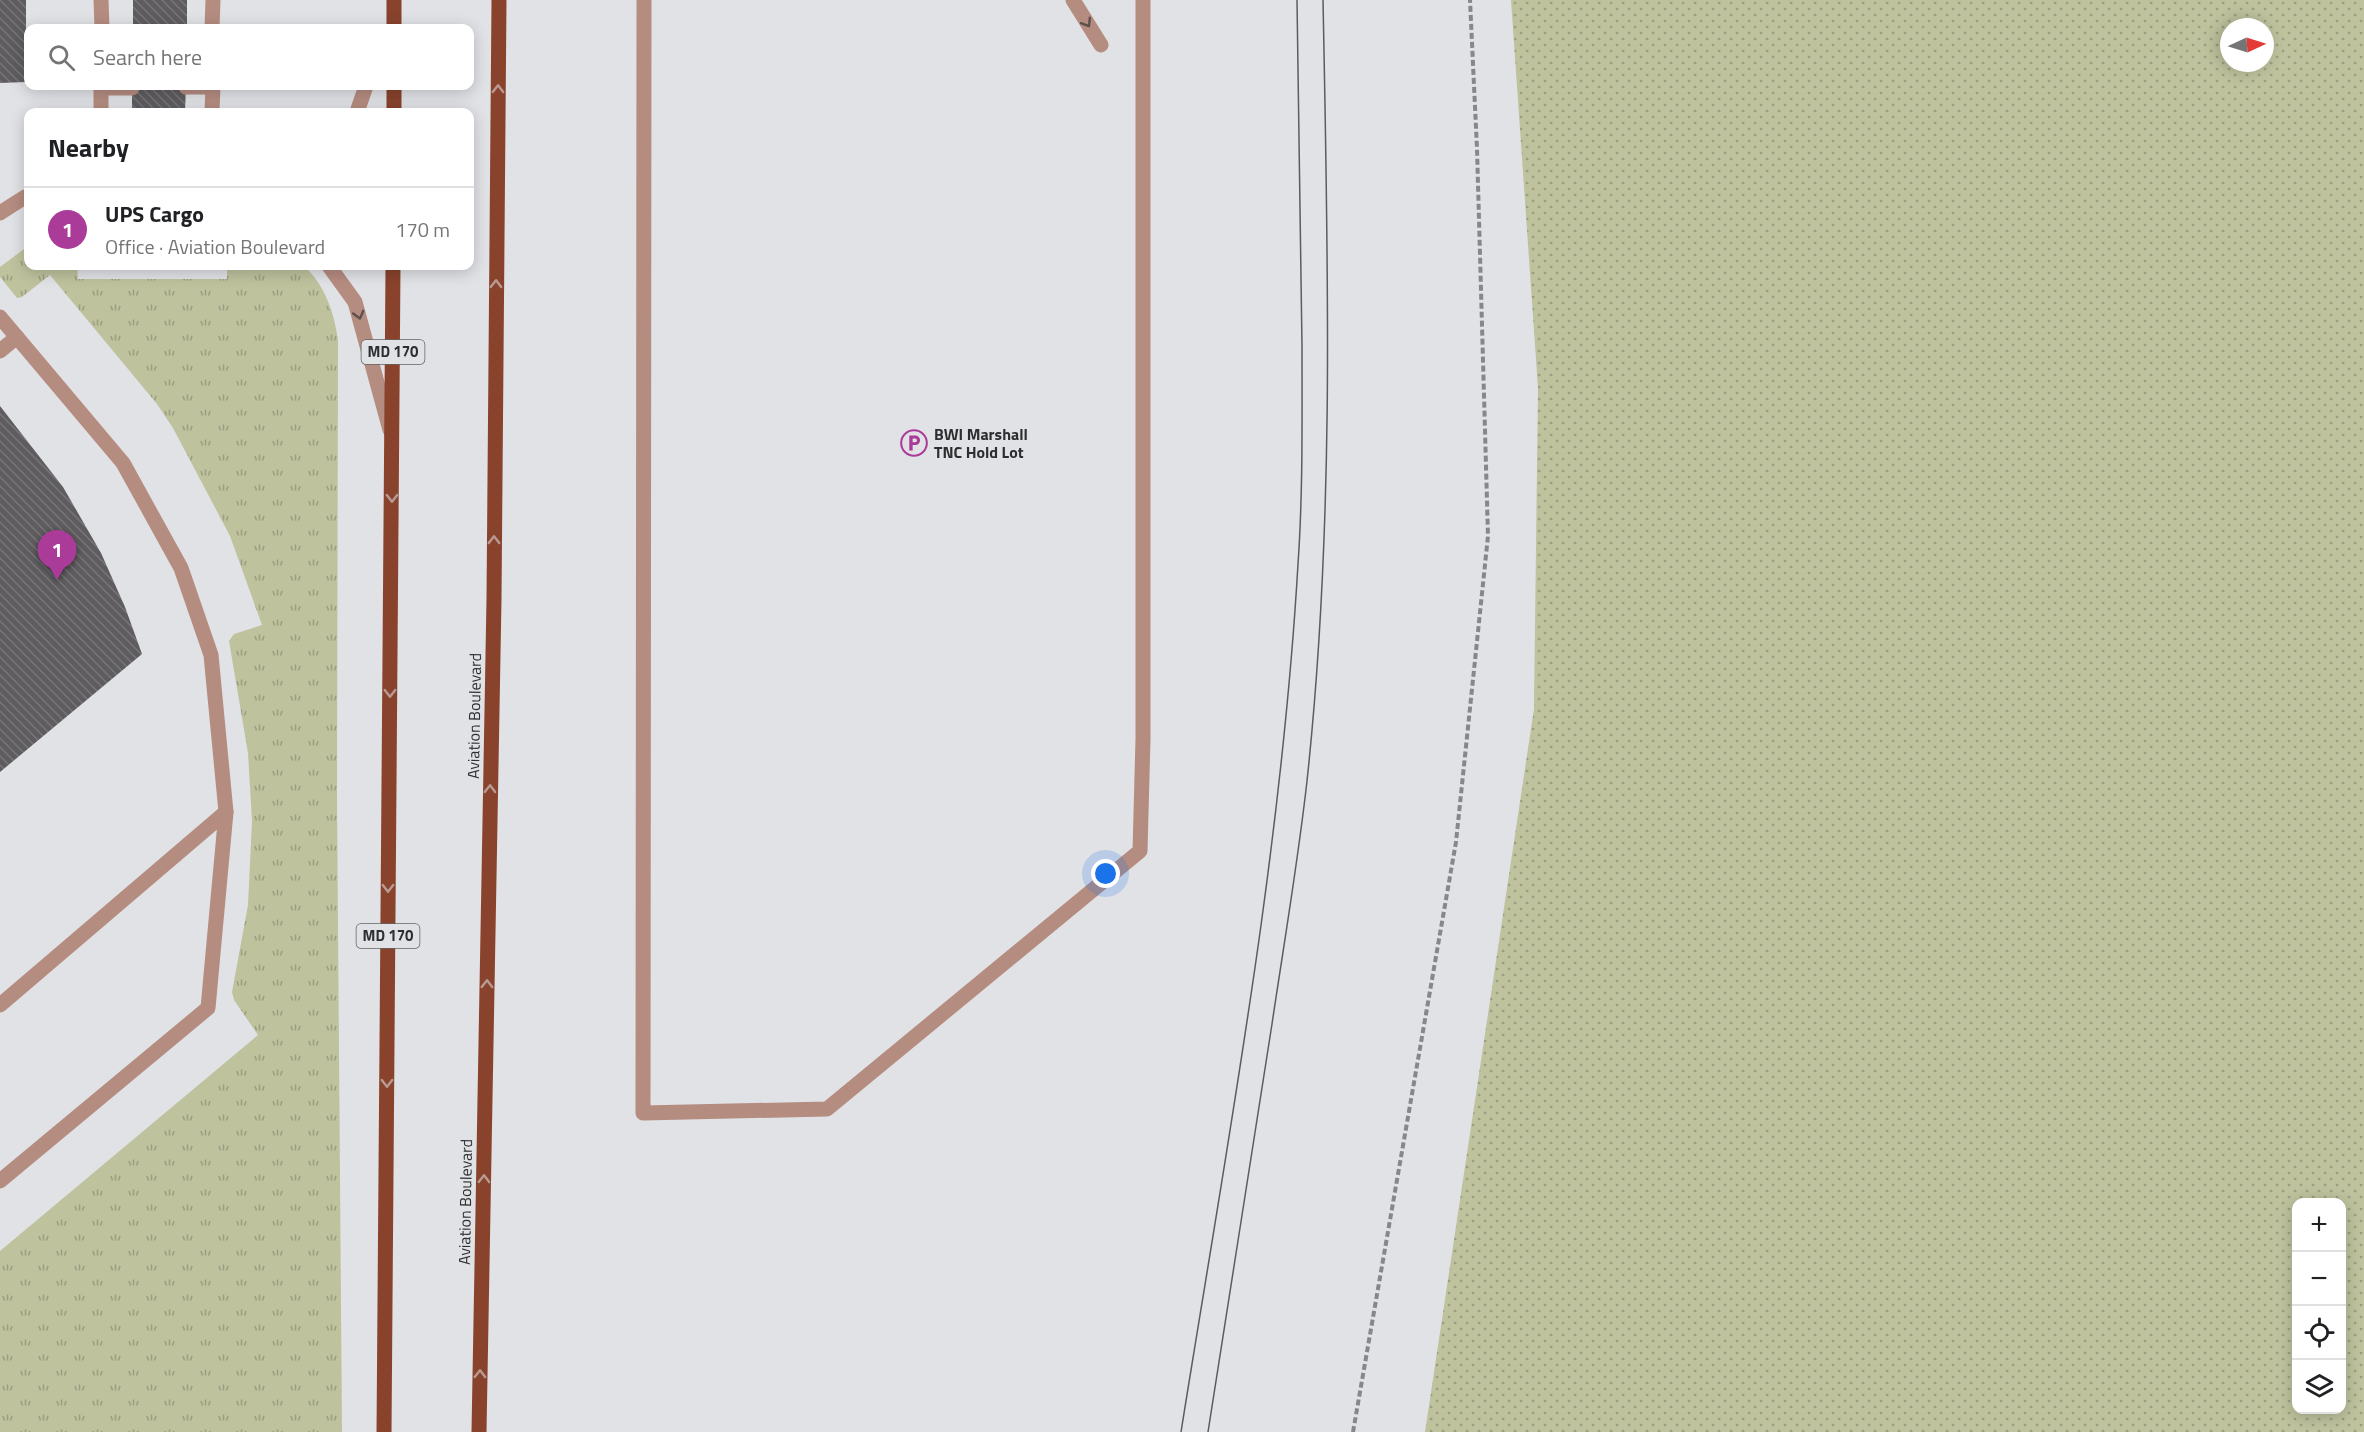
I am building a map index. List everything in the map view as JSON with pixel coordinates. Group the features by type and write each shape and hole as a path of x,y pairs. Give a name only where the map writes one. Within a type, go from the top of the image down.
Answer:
{"main road":[{"name":"Aviation Boulevard","path":"479,1432 494,599 499,0"},
{"path":"394,3 394,24"},
{"path":"394,90 394,108"},
{"name":"MD 170","path":"384,1432 393,270"}],"lane":[{"path":"101,0 102,24"},
{"path":"212,24 213,0"},
{"path":"644,0 644,1113 827,1109 1140,852 1143,739 1143,0"},
{"path":"1073,0 1101,45"},
{"path":"387,24 394,3"},
{"path":"101,90 101,108"},
{"path":"212,108 213,90"},
{"path":"358,108 365,90"},
{"path":"3,206 24,198"},
{"path":"332,270 355,302 392,439"},
{"path":"0,317 123,463 182,568 211,655 226,812 208,1008 0,1181"},
{"path":"0,351 17,337"},
{"path":"0,1005 226,812"}],"path":[{"path":"1353,1432 1456,842 1488,536 1477,149 1470,0"}],"green space":[{"path":"1511,0 2364,0 2364,1432 1425,1432 1534,709 1538,388"},
{"path":"24,249 24,270 77,270 78,279 227,279 227,270 308,270 323,290 334,319 338,340 337,797 342,1432 0,1432 0,1251 258,1035 234,1000 232,992 248,905 252,821 248,753 229,641 234,634 262,625 230,536 173,428 157,404 50,275 22,297 17,298 0,277 0,267"}],"building":[{"path":"0,0 26,0 24,82 0,83"},
{"path":"133,0 187,0 187,24 133,24"},
{"path":"132,90 186,90 185,108 132,108"},
{"path":"0,406 63,487 101,553 125,607 142,654 0,772"}],"tram line":[{"path":"1181,1432 1234,1108 1266,891 1290,673 1300,537 1302,456 1297,0"},
{"path":"1208,1432 1295,872 1307,781 1316,683 1326,488 1328,293 1323,0"}],"place":[{"name":"BWI Marshall TNC Hold Lot","path":"914,443"},
{"name":"UPS Cargo","path":"57,580"}]}
